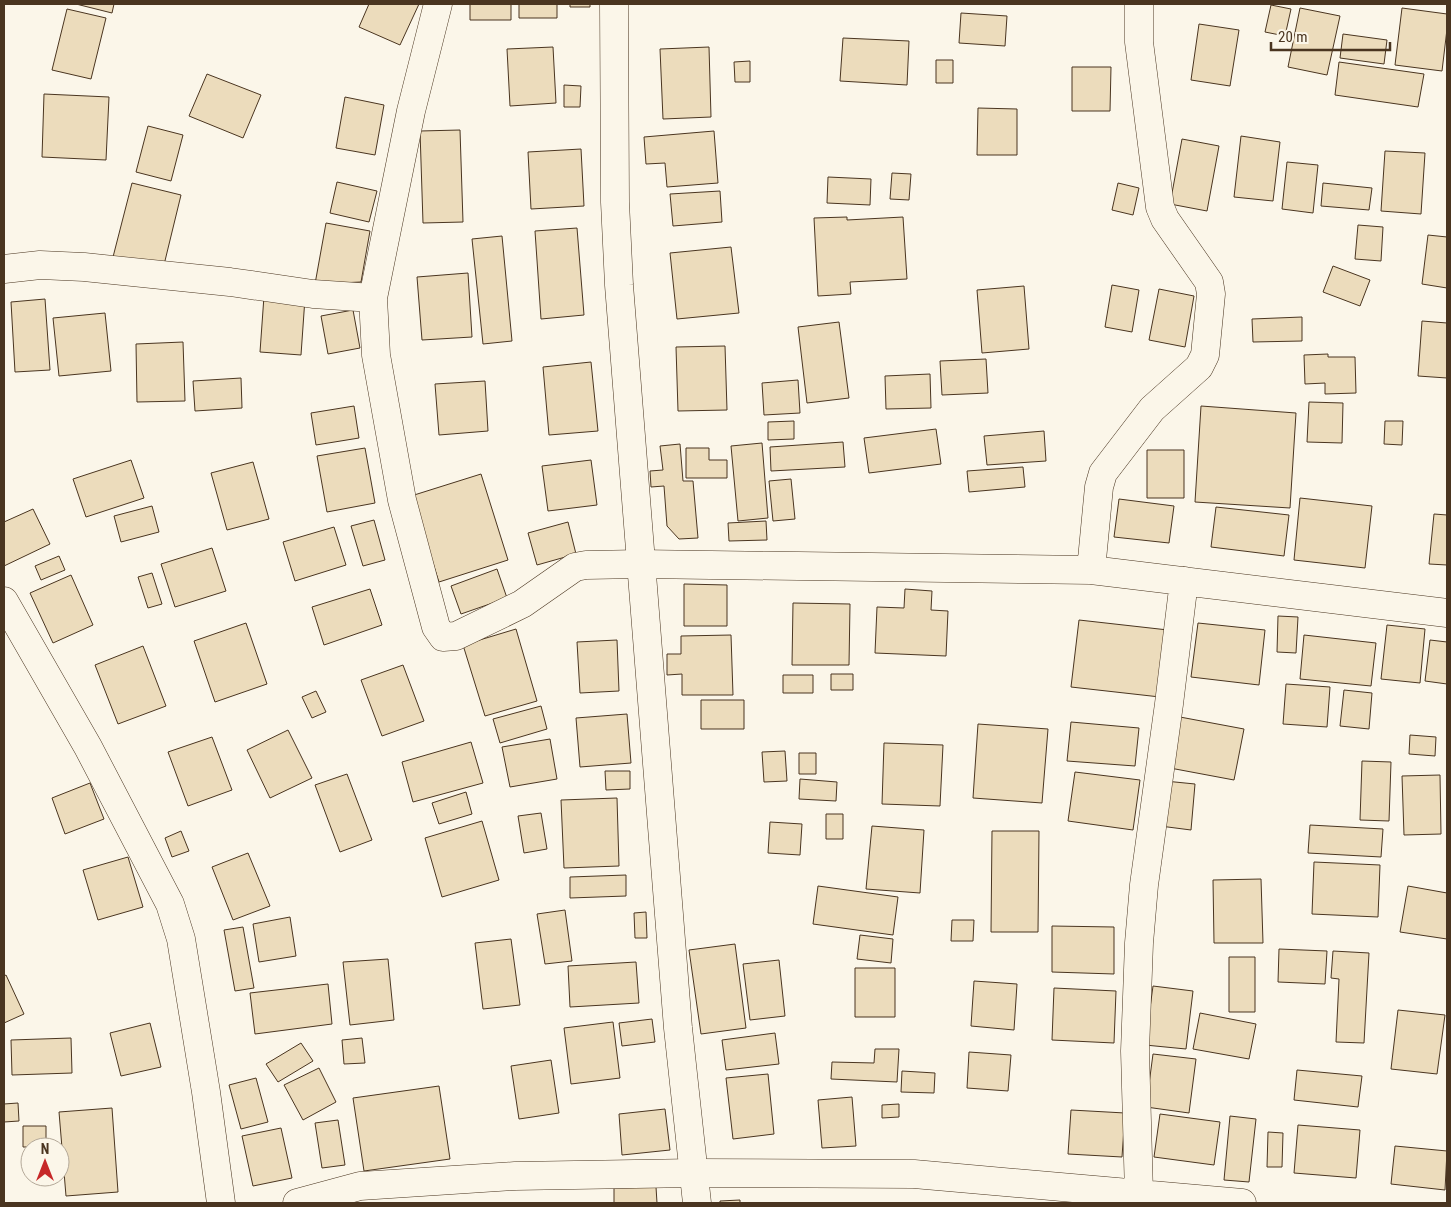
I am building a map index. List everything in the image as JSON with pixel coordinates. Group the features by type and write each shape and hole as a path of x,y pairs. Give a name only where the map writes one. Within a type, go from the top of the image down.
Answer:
{"street":[{"path":"438,4 411,111 373,298 376,355 402,500 436,627 443,637 456,636 522,604 575,568 586,565 640,564 1091,570 1447,613"},
{"path":"614,4 615,202 618,285 679,1037 697,1203"},
{"path":"1091,570 1099,486 1103,473 1152,410 1199,367 1205,355 1211,294 1209,282 1165,219 1160,207 1139,42 1139,4"},
{"path":"4,269 40,265 84,267 230,282 313,294 373,298"},
{"path":"1139,1194 1135,1051 1139,943 1144,886 1184,581"},
{"path":"4,601 88,747 170,904 181,939 206,1092 221,1203"},
{"path":"297,1203 360,1186 515,1176 694,1173 914,1174 1242,1203"}],"building":[{"path":"76,4 114,4 112,13"},
{"path":"369,4 419,4 400,45 359,27"},
{"path":"470,4 511,4 511,20 470,20"},
{"path":"519,4 557,4 557,18 519,18"},
{"path":"570,4 590,4 590,7 570,7"},
{"path":"1271,5 1291,9 1285,36 1265,32"},
{"path":"1300,8 1340,16 1327,75 1288,67"},
{"path":"1402,8 1447,14 1442,71 1395,65"},
{"path":"67,9 106,18 91,79 52,70"},
{"path":"961,13 1007,16 1005,46 959,43"},
{"path":"1199,24 1239,30 1230,86 1191,80"},
{"path":"1343,34 1387,40 1384,64 1340,58"},
{"path":"843,38 909,41 907,85 840,81"},
{"path":"553,47 556,103 510,106 507,49"},
{"path":"709,47 711,117 663,119 660,49"},
{"path":"936,60 953,60 953,83 936,83"},
{"path":"750,61 750,82 735,82 734,62"},
{"path":"1339,62 1424,74 1418,107 1335,95"},
{"path":"1072,67 1111,67 1110,111 1072,111"},
{"path":"207,74 261,95 243,138 189,116"},
{"path":"564,85 581,86 580,107 564,107"},
{"path":"44,94 109,97 106,160 42,157"},
{"path":"345,97 384,105 375,155 336,148"},
{"path":"978,108 1017,109 1017,155 977,155"},
{"path":"148,126 183,135 171,181 136,172"},
{"path":"460,130 463,222 423,223 420,131"},
{"path":"714,131 718,183 667,187 665,163 646,164 644,137"},
{"path":"1241,136 1280,142 1273,201 1234,197"},
{"path":"1182,139 1219,146 1207,211 1170,204"},
{"path":"581,149 584,206 531,209 528,152"},
{"path":"1385,151 1425,153 1421,214 1381,211"},
{"path":"1287,162 1318,165 1313,213 1282,209"},
{"path":"892,173 911,174 909,200 890,199"},
{"path":"828,177 871,179 870,205 827,203"},
{"path":"337,182 377,191 369,222 330,213"},
{"path":"132,183 181,195 163,269 113,257"},
{"path":"1118,183 1139,188 1133,215 1112,210"},
{"path":"1323,183 1372,188 1369,210 1321,206"},
{"path":"720,191 722,222 673,226 670,194"},
{"path":"847,217 847,220 903,217 907,279 850,282 851,294 818,296 814,218"},
{"path":"326,223 370,231 361,282 315,284"},
{"path":"1358,225 1383,227 1381,261 1355,259"},
{"path":"577,228 584,315 541,319 535,231"},
{"path":"1428,235 1447,237 1447,288 1422,284"},
{"path":"502,236 512,341 483,344 472,239"},
{"path":"731,247 739,313 677,319 670,253"},
{"path":"1333,266 1370,280 1360,306 1323,292"},
{"path":"468,273 472,337 422,340 417,277"},
{"path":"1112,285 1139,290 1132,332 1105,327"},
{"path":"1024,286 1029,349 982,353 977,290"},
{"path":"1159,289 1194,296 1185,347 1149,340"},
{"path":"264,296 305,298 301,355 260,352"},
{"path":"45,299 50,370 15,372 11,302"},
{"path":"353,310 360,348 328,354 321,316"},
{"path":"105,313 111,371 59,376 53,318"},
{"path":"1302,317 1302,341 1253,342 1252,319"},
{"path":"1422,321 1447,323 1447,378 1418,376"},
{"path":"839,322 849,398 807,403 798,327"},
{"path":"183,342 185,401 137,402 136,344"},
{"path":"725,346 727,410 678,411 676,347"},
{"path":"1328,354 1328,357 1355,357 1356,393 1325,394 1325,383 1305,384 1304,355"},
{"path":"986,359 988,393 942,395 940,361"},
{"path":"591,362 598,431 549,435 543,367"},
{"path":"930,374 931,408 886,409 885,376"},
{"path":"241,378 242,408 195,411 193,381"},
{"path":"798,380 800,413 764,415 762,383"},
{"path":"485,381 488,431 439,435 435,384"},
{"path":"1309,402 1343,403 1342,443 1307,442"},
{"path":"354,406 359,438 316,445 311,413"},
{"path":"1201,406 1296,413 1290,508 1195,502"},
{"path":"794,421 794,439 768,440 768,422"},
{"path":"1385,421 1403,421 1402,445 1384,444"},
{"path":"936,429 941,464 869,473 864,438"},
{"path":"1044,431 1046,461 987,465 984,436"},
{"path":"843,442 845,467 771,471 770,447"},
{"path":"762,443 768,518 738,521 731,446"},
{"path":"680,444 683,481 693,481 698,538 679,539 667,526 664,486 651,487 650,471 663,470 660,446"},
{"path":"365,448 375,503 327,512 317,456"},
{"path":"686,448 709,448 709,460 727,460 727,478 686,478"},
{"path":"1147,450 1184,450 1184,498 1147,498"},
{"path":"131,460 144,498 86,517 73,479"},
{"path":"591,460 597,505 548,511 542,466"},
{"path":"253,462 269,519 227,530 211,473"},
{"path":"1023,467 1025,487 969,492 967,471"},
{"path":"481,474 508,560 439,582 411,496"},
{"path":"791,479 795,519 773,521 769,481"},
{"path":"1300,498 1372,506 1365,568 1294,560"},
{"path":"1119,499 1174,506 1169,543 1114,537"},
{"path":"152,506 159,532 121,542 114,516"},
{"path":"1216,507 1289,515 1284,556 1211,547"},
{"path":"33,509 50,544 4,566 4,522"},
{"path":"1434,514 1447,515 1447,565 1429,564"},
{"path":"374,520 385,560 363,566 351,526"},
{"path":"766,521 767,540 729,541 728,523"},
{"path":"568,522 576,554 537,565 528,533"},
{"path":"334,527 346,565 295,581 283,542"},
{"path":"212,548 226,591 175,607 161,564"},
{"path":"59,556 65,570 41,580 35,566"},
{"path":"497,569 507,598 461,614 451,586"},
{"path":"152,573 162,604 148,608 138,577"},
{"path":"71,575 93,625 53,643 30,593"},
{"path":"684,584 727,585 727,626 684,626"},
{"path":"370,589 382,625 324,645 312,607"},
{"path":"905,589 932,591 931,610 948,611 946,656 875,653 877,607 904,608"},
{"path":"793,603 850,604 849,665 792,665"},
{"path":"1278,616 1298,617 1296,653 1277,652"},
{"path":"1079,620 1168,630 1160,697 1071,687"},
{"path":"246,623 267,684 215,702 194,641"},
{"path":"1198,623 1265,630 1259,685 1191,677"},
{"path":"1387,625 1425,629 1420,683 1381,679"},
{"path":"516,629 537,701 485,716 463,645"},
{"path":"731,635 733,695 682,695 682,674 667,675 667,654 681,654 681,636"},
{"path":"1304,635 1376,643 1371,686 1300,679"},
{"path":"617,640 619,691 580,693 577,642"},
{"path":"1430,640 1447,642 1447,684 1425,681"},
{"path":"143,646 166,706 118,724 95,665"},
{"path":"403,665 424,721 382,736 361,680"},
{"path":"831,674 853,674 853,690 831,690"},
{"path":"783,675 813,675 813,693 783,693"},
{"path":"1286,684 1330,687 1327,727 1283,724"},
{"path":"1344,690 1372,693 1369,729 1340,726"},
{"path":"316,691 326,712 312,718 302,697"},
{"path":"701,700 744,700 744,729 701,729"},
{"path":"541,706 547,729 500,743 493,719"},
{"path":"627,714 631,763 580,767 576,718"},
{"path":"1180,717 1244,729 1234,780 1170,768"},
{"path":"1071,722 1139,728 1135,766 1067,761"},
{"path":"978,724 1048,729 1042,803 973,798"},
{"path":"288,730 312,778 270,798 247,750"},
{"path":"1410,735 1436,737 1435,756 1409,754"},
{"path":"212,737 232,790 188,806 168,752"},
{"path":"550,739 557,779 510,787 502,747"},
{"path":"471,742 483,783 413,802 402,762"},
{"path":"884,743 943,745 940,806 882,804"},
{"path":"785,751 787,781 764,782 762,752"},
{"path":"799,753 816,753 816,774 799,774"},
{"path":"1362,761 1391,762 1389,821 1360,820"},
{"path":"605,771 630,771 630,789 606,790"},
{"path":"1075,772 1140,780 1133,830 1068,821"},
{"path":"347,774 372,840 340,852 315,785"},
{"path":"1440,775 1441,834 1404,835 1402,776"},
{"path":"800,779 837,782 836,801 799,799"},
{"path":"1165,781 1195,784 1191,830 1160,826"},
{"path":"90,783 104,819 65,834 52,798"},
{"path":"466,792 472,814 439,824 432,803"},
{"path":"617,798 619,866 564,868 561,800"},
{"path":"541,813 547,849 524,853 518,816"},
{"path":"826,814 843,814 843,839 826,839"},
{"path":"482,821 499,880 442,897 425,838"},
{"path":"770,822 802,824 800,855 768,853"},
{"path":"1310,825 1383,829 1381,857 1308,853"},
{"path":"872,826 924,830 920,893 866,889"},
{"path":"181,831 189,851 172,857 165,838"},
{"path":"992,831 1039,831 1038,932 991,932"},
{"path":"248,853 270,906 233,920 212,867"},
{"path":"128,857 143,907 98,920 83,870"},
{"path":"1314,862 1380,865 1378,917 1312,914"},
{"path":"626,875 626,896 570,898 570,877"},
{"path":"1261,879 1263,943 1214,943 1213,880"},
{"path":"818,886 898,897 893,935 813,924"},
{"path":"1408,886 1447,893 1447,939 1400,932"},
{"path":"565,910 572,961 545,964 537,914"},
{"path":"646,912 647,938 635,938 634,913"},
{"path":"290,917 296,956 259,962 253,924"},
{"path":"952,920 974,920 973,941 951,941"},
{"path":"1052,926 1114,927 1114,974 1052,972"},
{"path":"243,927 254,988 235,991 224,930"},
{"path":"860,935 893,939 891,963 857,959"},
{"path":"511,939 520,1005 483,1009 475,943"},
{"path":"735,944 746,1028 701,1034 689,950"},
{"path":"1279,949 1327,951 1325,984 1278,982"},
{"path":"1333,951 1369,953 1364,1043 1336,1042 1339,979 1331,978"},
{"path":"1229,957 1255,957 1255,1012 1229,1012"},
{"path":"388,959 394,1020 350,1025 343,962"},
{"path":"779,960 785,1016 750,1020 743,964"},
{"path":"636,962 639,1003 570,1007 568,966"},
{"path":"855,968 895,968 895,1017 855,1017"},
{"path":"6,975 24,1014 4,1023 4,976"},
{"path":"974,981 1017,984 1014,1030 971,1026"},
{"path":"328,984 332,1024 255,1034 250,993"},
{"path":"1153,986 1193,991 1186,1049 1145,1045"},
{"path":"1054,988 1116,991 1114,1043 1052,1040"},
{"path":"1398,1010 1445,1015 1437,1074 1391,1069"},
{"path":"1200,1013 1256,1024 1249,1059 1193,1049"},
{"path":"652,1019 655,1042 622,1046 619,1023"},
{"path":"613,1022 620,1078 571,1084 564,1028"},
{"path":"150,1023 161,1067 121,1076 110,1033"},
{"path":"775,1033 779,1064 726,1070 722,1040"},
{"path":"71,1038 72,1073 12,1075 11,1040"},
{"path":"362,1038 365,1063 344,1064 342,1040"},
{"path":"301,1043 313,1061 278,1082 266,1064"},
{"path":"875,1049 899,1049 897,1082 831,1079 832,1062 874,1063"},
{"path":"969,1052 1011,1055 1008,1091 967,1088"},
{"path":"1153,1054 1196,1059 1189,1113 1146,1107"},
{"path":"551,1060 559,1113 519,1119 511,1066"},
{"path":"319,1068 336,1102 303,1120 284,1085"},
{"path":"1297,1070 1362,1076 1358,1107 1294,1100"},
{"path":"902,1071 935,1073 934,1093 901,1092"},
{"path":"768,1074 774,1134 733,1139 726,1078"},
{"path":"256,1078 268,1122 241,1129 229,1085"},
{"path":"439,1086 450,1159 364,1171 353,1098"},
{"path":"852,1097 856,1146 822,1148 818,1100"},
{"path":"18,1103 19,1121 4,1122 4,1104"},
{"path":"899,1104 899,1117 882,1118 882,1105"},
{"path":"112,1108 118,1192 66,1196 65,1187 70,1187 70,1137 61,1137 59,1112"},
{"path":"665,1109 670,1150 622,1155 619,1114"},
{"path":"1071,1110 1125,1113 1122,1157 1068,1154"},
{"path":"1160,1114 1220,1122 1214,1165 1154,1157"},
{"path":"1230,1116 1256,1119 1249,1182 1224,1180"},
{"path":"338,1120 345,1165 322,1168 315,1123"},
{"path":"1298,1125 1360,1130 1356,1178 1294,1173"},
{"path":"23,1126 46,1126 46,1137 23,1137"},
{"path":"281,1128 292,1178 253,1186 242,1136"},
{"path":"1268,1132 1283,1133 1282,1167 1267,1167"},
{"path":"1395,1146 1447,1151 1445,1190 1391,1184"},
{"path":"656,1187 657,1203 614,1203 614,1188"},
{"path":"740,1200 740,1203 720,1203 720,1201"}]}
